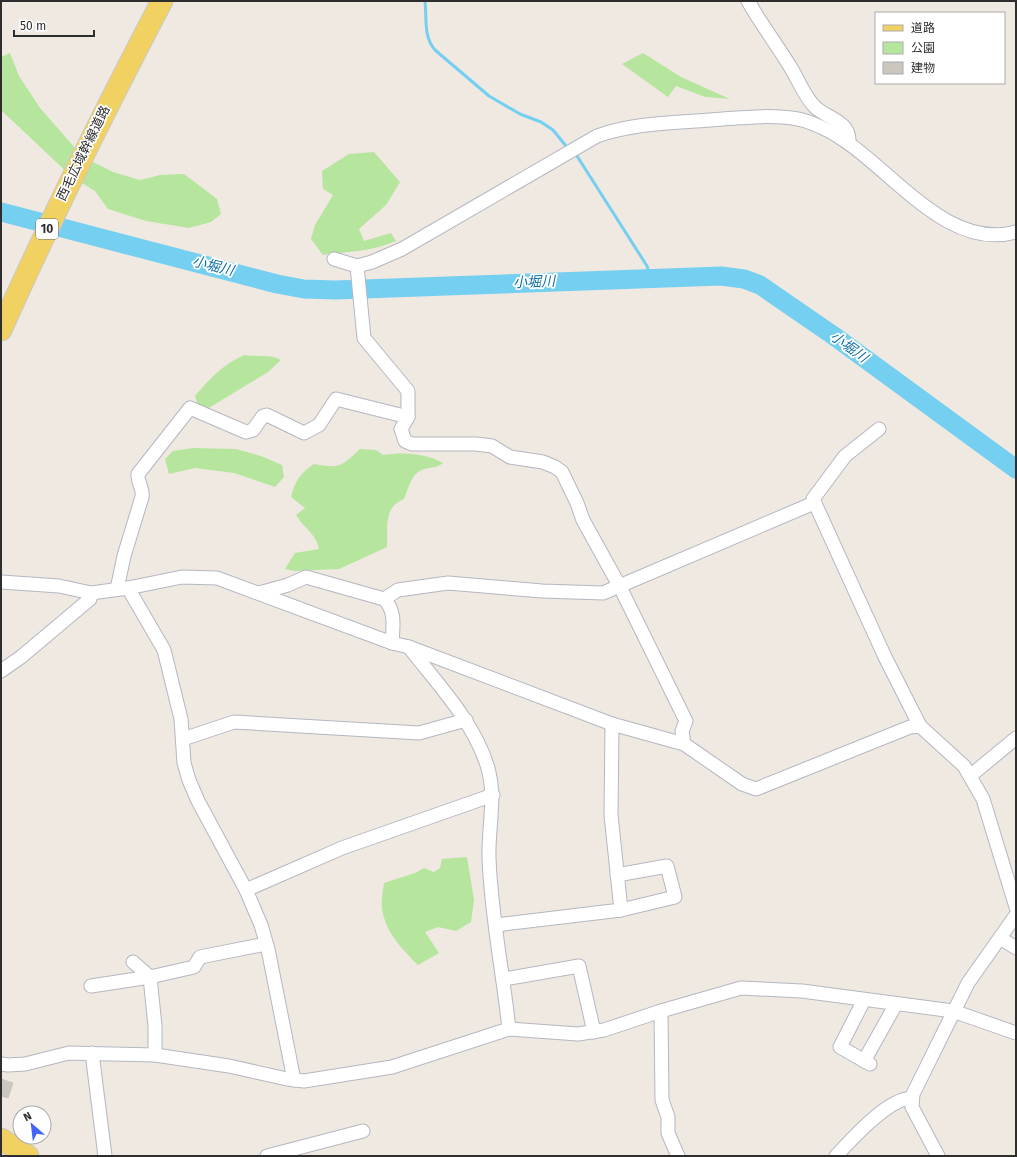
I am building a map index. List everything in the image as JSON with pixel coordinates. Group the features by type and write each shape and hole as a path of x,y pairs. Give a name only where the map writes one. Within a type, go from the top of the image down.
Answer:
{"main road":[{"name":"西毛広域幹線道路","path":"1,330 54,213 95,128 162,1"},
{"path":"1,1139 28,1156"}],"street":[{"path":"748,1 791,68 805,94 818,109 842,123 849,134 849,142"},
{"path":"334,258 357,266 372,262 402,248 597,136 615,130 658,124 770,117 799,119 819,126 849,142 931,210 957,227 983,234 996,235 1016,232"},
{"path":"357,266 364,338 408,391 408,417 401,429 401,434 405,441 412,444 476,444 492,446 510,456 543,462 562,472 577,503 583,520 620,587 686,721 682,731 684,744"},
{"path":"294,1080 261,925 246,890 198,800 184,763 181,719 164,650 123,589 124,556 143,492 137,479 138,474 190,408 246,432 253,430 263,416 267,415 304,432 319,426 336,399 408,417"},
{"path":"879,429 845,456 813,499 814,503 885,657 920,726 964,766 987,809 1016,907"},
{"path":"384,599 398,590 448,583 542,591 603,593 814,503"},
{"path":"1,582 59,586 91,593 123,589 194,576 217,578 392,643 409,647 612,724 684,744 742,784 756,789 910,727 920,726"},
{"path":"259,593 288,585 306,577 384,599 388,604 394,619 392,643"},
{"path":"1,671 90,599 91,593"},
{"path":"409,647 472,729 487,765 492,796 489,858 509,1029"},
{"path":"183,739 234,722 419,733 466,720"},
{"path":"612,724 611,815 620,910"},
{"path":"970,776 1016,738"},
{"path":"246,890 342,848 492,796"},
{"path":"496,925 620,910 675,898 667,866 617,875"},
{"path":"938,1156 912,1107 912,1094 953,1011 974,973 1016,915"},
{"path":"1000,938 1016,948"},
{"path":"92,986 150,977 194,967 200,957 266,944"},
{"path":"133,962 150,977 155,1026 155,1055"},
{"path":"504,979 579,966 594,1032"},
{"path":"1,1064 16,1066 69,1053 155,1055 230,1066 304,1081 392,1067 509,1029 578,1034 594,1032 741,988 802,991 953,1011 1016,1033"},
{"path":"864,1000 840,1047 867,1062 896,1004"},
{"path":"661,1011 662,1100 668,1117 668,1133 678,1156"},
{"path":"92,1053 105,1156"},
{"path":"836,1156 865,1126 880,1114 903,1099 912,1100"},
{"path":"267,1156 363,1131"}],"green space":[{"path":"10,53 19,76 40,108 83,157 113,172 140,180 160,175 184,174 217,199 221,214 211,222 189,228 146,221 108,209 95,191 72,177 1,110 1,57"},
{"path":"643,53 681,77 730,99 705,97 676,86 668,97 622,64"},
{"path":"374,152 400,182 386,205 359,229 364,241 391,233 396,241 387,245 360,251 323,255 311,239 315,225 333,195 323,189 322,171 349,154"},
{"path":"244,355 268,356 281,360 268,372 207,409 198,405 195,396 206,383 217,372"},
{"path":"193,448 236,449 261,456 282,465 284,477 275,487 234,473 195,468 169,474 165,459 173,451"},
{"path":"360,449 376,450 383,455 421,455 443,463 437,467 425,469 417,473 411,481 404,499 393,507 388,518 387,547 339,569 295,571 285,569 295,553 319,549 316,539 296,515 305,508 291,497 299,478 314,464 330,466 340,465"},
{"path":"467,857 474,900 471,922 456,931 438,927 425,932 439,953 418,965 395,940 387,925 382,905 384,883 415,873 424,868 434,872 440,868 442,859"}],"building":[{"path":"1,1079 13,1083 8,1098 1,1096"}],"waterway":[{"path":"425,1 427,33 431,45 435,50 489,96 520,114 541,122 553,130 566,146"},
{"path":"577,156 647,266 651,279"},
{"name":"小堀川","path":"1,212 277,284 304,289 336,290 721,276 744,279 760,285 834,336 1016,469"}]}
